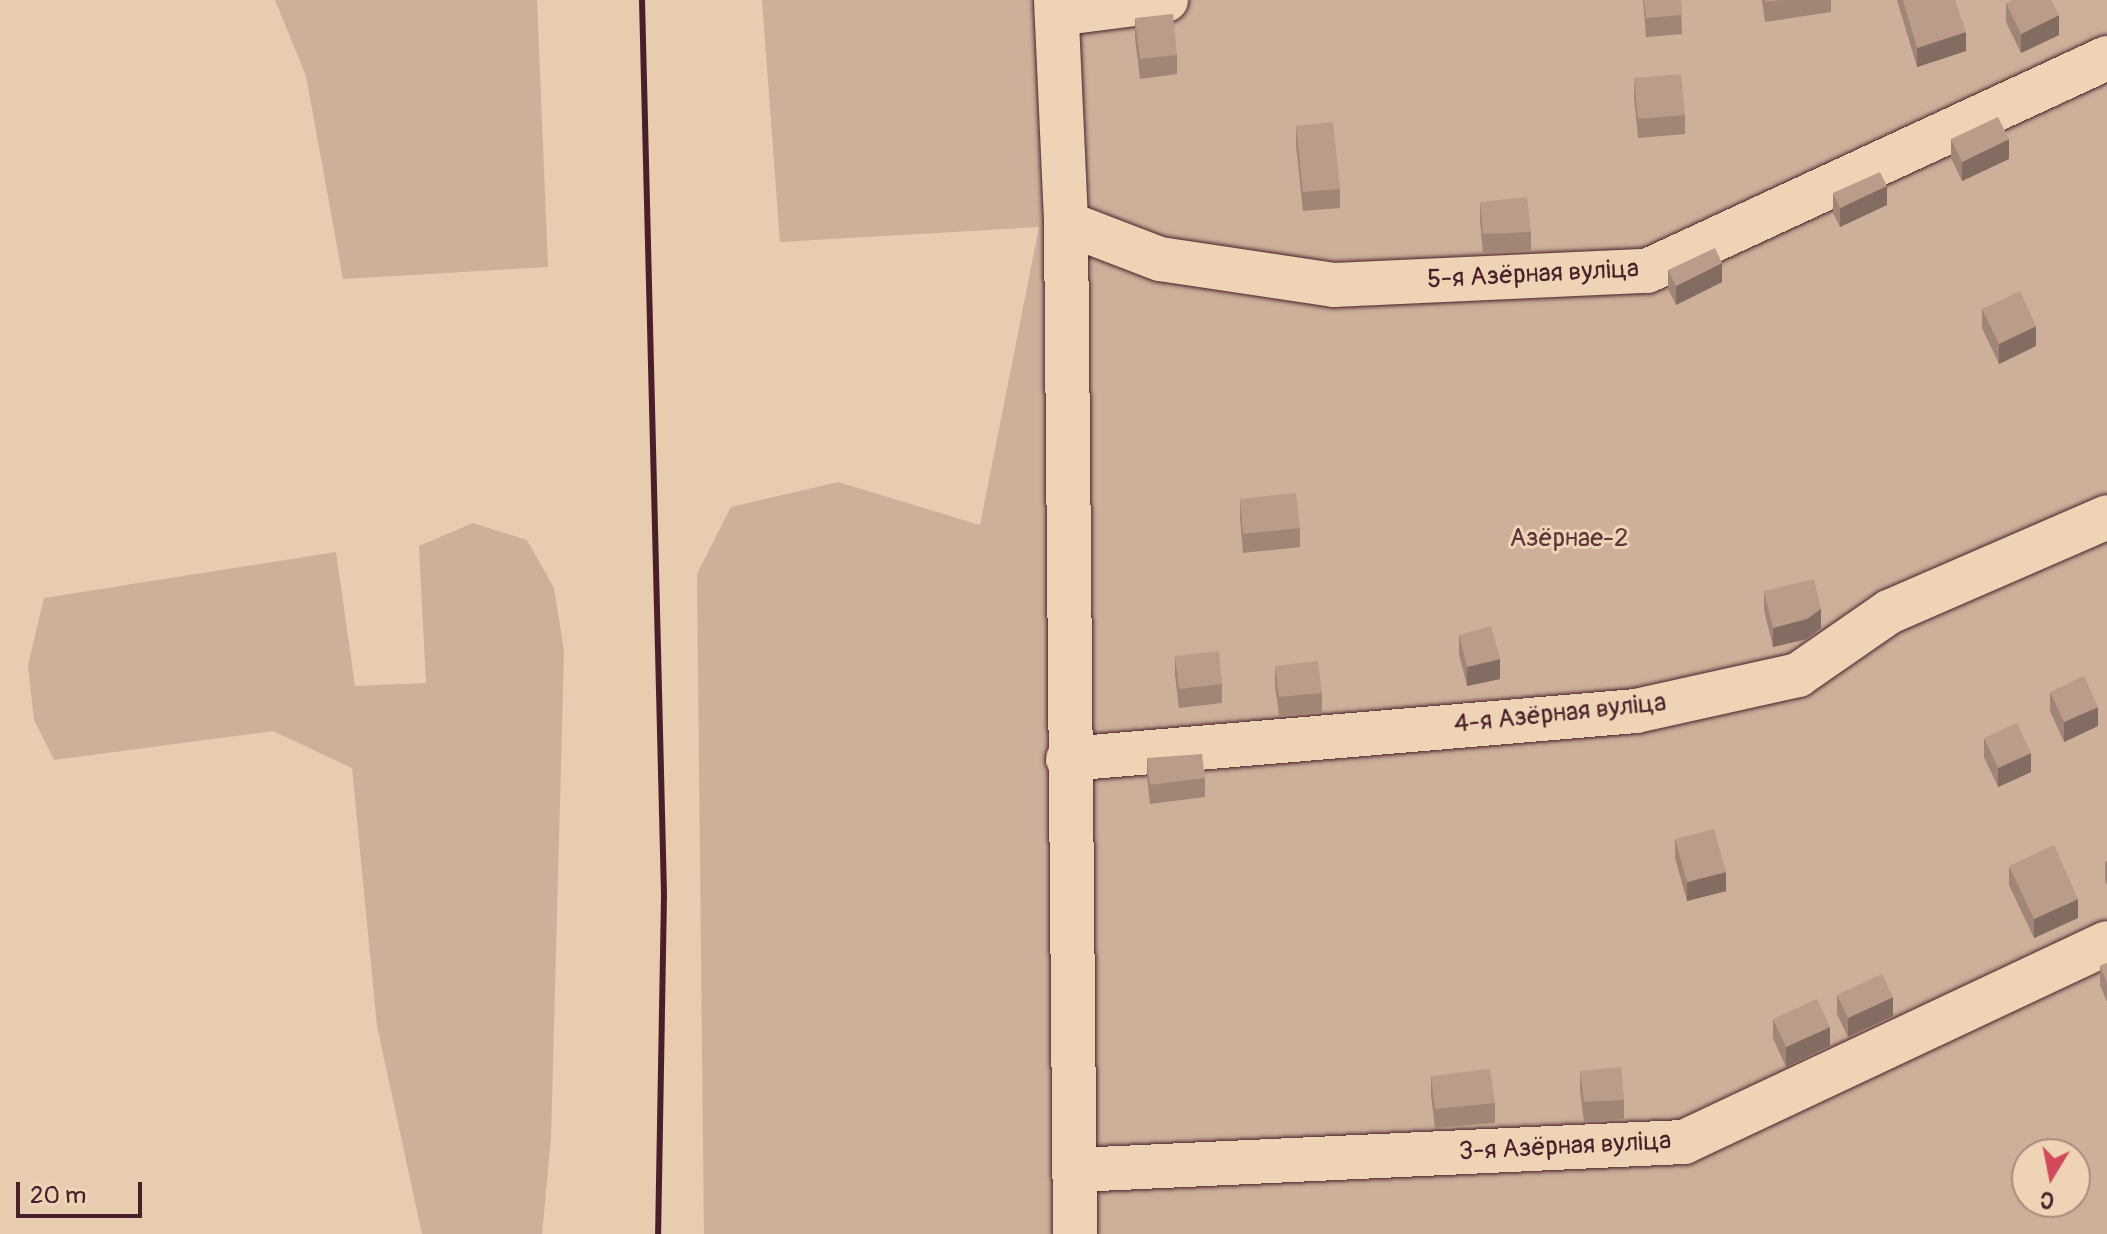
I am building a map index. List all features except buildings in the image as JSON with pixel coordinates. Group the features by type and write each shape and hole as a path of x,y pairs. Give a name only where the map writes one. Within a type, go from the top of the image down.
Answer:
{"street":[{"path":"1075,1234 1068,759 1066,223 1057,7 1166,0"},
{"name":"5-я Азёрная вуліца","path":"1066,223 1160,259 1334,285 1647,271 2107,58"},
{"name":"4-я Азёрная вуліца","path":"1068,759 1636,711 1798,675 1889,612 2107,517"},
{"name":"3-я Азёрная вуліца","path":"1076,1170 1684,1142 2107,943"}],"green space":[{"path":"275,0 537,0 548,267 343,279 306,76"},
{"name":"Азёрнае-2","path":"762,0 2107,0 2107,1234 704,1234 697,574 731,507 838,482 980,525 1039,227 780,242"},
{"path":"473,523 527,540 554,588 564,651 551,1138 542,1234 422,1234 377,1026 352,768 273,731 54,760 34,720 28,665 44,598 336,552 355,686 426,683 419,546"}],"railway":[{"path":"642,0 664,896 658,1234"}]}
